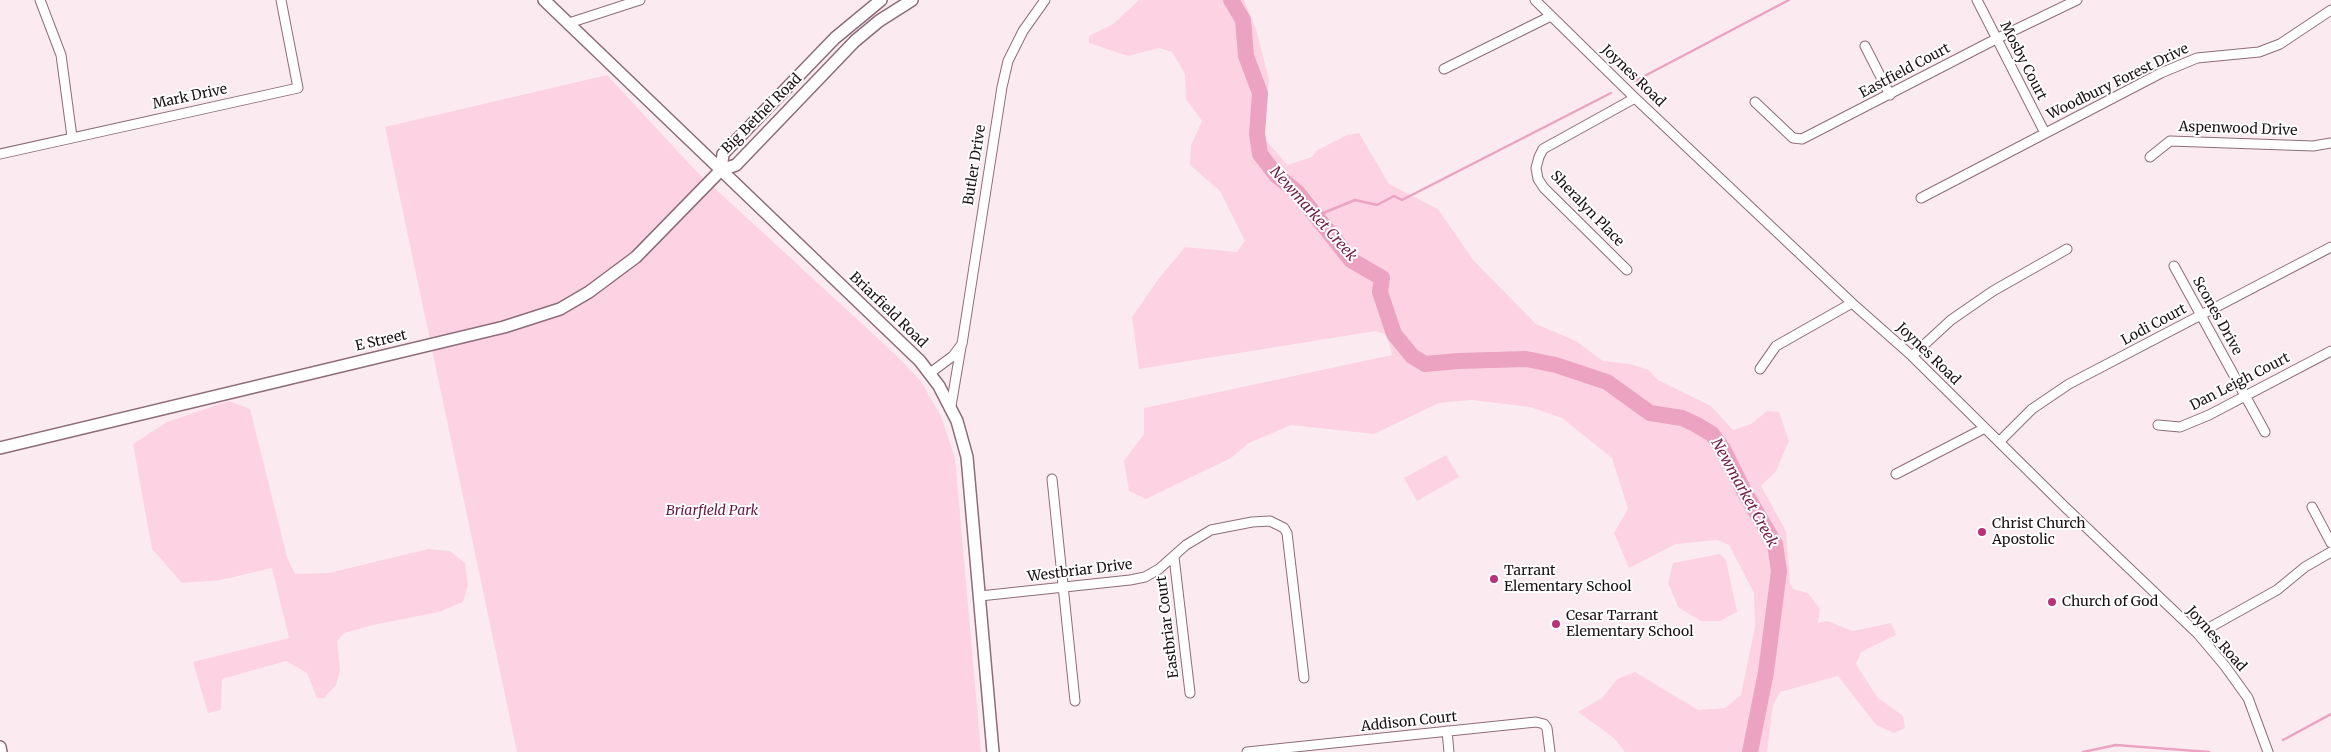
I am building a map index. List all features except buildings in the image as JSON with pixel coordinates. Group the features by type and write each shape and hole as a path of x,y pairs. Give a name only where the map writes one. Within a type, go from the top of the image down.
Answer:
{"main road":[{"name":"Briarfield Road","path":"544,0 920,361 951,406 962,436 967,457 993,752"},
{"name":"Big Bethel Road","path":"881,0 835,38 723,154 721,170 736,165 856,41 879,21 912,0"},
{"name":"E Street","path":"0,448 481,333 550,313 589,292 636,257 721,170"},
{"path":"0,747 1,752"}],"street":[{"path":"40,0 60,55 72,137"},
{"name":"Mark Drive","path":"0,154 298,88 281,0"},
{"path":"569,23 640,0"},
{"name":"Butler Drive","path":"951,406 1002,87 1008,61 1023,31 1045,0"},
{"name":"Joynes Road","path":"1535,0 1635,98 1852,303 1912,356 2198,634 2226,666 2248,698 2268,752"},
{"name":"Mosby Court","path":"1977,0 2045,134"},
{"name":"Eastfield Court","path":"1755,102 1793,138 1802,139 1996,39 2077,0"},
{"name":"Woodbury Forest Drive","path":"1920,198 2161,73 2197,58 2259,52 2280,44 2331,10"},
{"path":"1444,69 1551,16"},
{"path":"1865,46 1890,95"},
{"name":"Sheralyn Place","path":"1627,270 1544,188 1538,178 1536,168 1538,157 1544,149 1635,98"},
{"name":"Aspenwood Drive","path":"2150,157 2170,141 2313,146 2331,143"},
{"name":"Lodi Court","path":"1999,442 2032,409 2070,384 2331,247"},
{"path":"1912,356 1951,320 1992,290 2067,249"},
{"name":"Scones Drive","path":"2174,266 2265,432"},
{"path":"1760,369 1776,346 1852,303"},
{"path":"930,373 952,356 962,344"},
{"name":"Dan Leigh Court","path":"2158,425 2180,427 2246,396 2331,351"},
{"path":"1896,474 1985,428"},
{"path":"1052,479 1075,701"},
{"path":"2312,507 2331,543"},
{"name":"Westbriar Drive","path":"980,596 1063,588 1145,577 1174,557 1198,536 1222,527 1270,521 1284,528 1289,541 1304,678"},
{"path":"2198,634 2277,590 2305,567 2331,552"},
{"name":"Eastbriar Court","path":"1174,557 1190,693"},
{"name":"Addison Court","path":"1247,752 1541,722 1547,728 1550,752"},
{"path":"1447,732 1449,752"}],"green space":[{"path":"1139,0 1244,0 1256,29 1269,80 1263,118 1266,140 1287,165 1312,157 1316,151 1347,135 1359,133 1389,184 1438,209 1474,261 1536,324 1576,341 1603,361 1630,364 1649,370 1658,380 1711,406 1733,430 1751,424 1767,411 1779,412 1789,441 1776,471 1761,486 1786,531 1790,583 1793,589 1808,593 1820,609 1818,623 1827,621 1853,631 1891,623 1896,635 1861,652 1856,664 1877,697 1903,716 1905,728 1894,733 1876,725 1838,676 1780,692 1773,705 1767,752 1625,752 1614,738 1578,712 1602,698 1617,679 1635,672 1698,710 1725,708 1741,695 1755,627 1754,593 1729,545 1717,540 1676,544 1629,568 1614,533 1628,509 1612,458 1562,418 1530,407 1471,400 1439,403 1374,434 1291,425 1249,443 1231,458 1146,499 1129,491 1124,461 1144,434 1144,408 1392,355 1387,335 1376,331 1139,369 1132,317 1160,277 1185,247 1237,252 1245,241 1220,191 1190,165 1191,145 1202,121 1186,99 1185,74 1172,52 1159,48 1128,56 1089,43 1089,36 1113,24"},
{"name":"Briarfield Park","path":"607,75 697,172 895,354 920,380 941,416 955,458 981,752 517,752 385,127"},
{"path":"229,401 250,409 287,557 295,574 329,573 428,549 450,551 465,563 468,585 463,602 439,612 373,625 344,633 337,641 340,670 336,685 324,698 317,698 307,673 286,661 222,679 221,710 208,713 193,662 289,638 272,568 221,580 182,583 152,549 133,444 167,422"},
{"path":"1446,455 1459,477 1417,501 1404,478"},
{"path":"1720,554 1726,560 1737,612 1720,621 1701,621 1678,607 1668,583 1673,563"}],"waterway":[{"name":"Newmarket Creek","path":"1231,0 1243,20 1246,56 1260,93 1257,134 1260,154 1276,175 1297,192 1351,260 1382,278 1380,292 1394,334 1412,356 1425,364 1526,359 1556,365 1607,382 1650,413 1682,418 1695,424 1712,434 1723,449 1744,491 1775,544 1779,571 1766,672 1750,752"},
{"path":"1635,81 1789,0"},
{"path":"1316,216 1355,200 1377,205 1394,196 1402,200 1611,93"},
{"path":"2283,740 2331,714"},
{"path":"2083,752 2116,745 2209,752"}],"place":[{"name":"Christ Church Apostolic","path":"1982,532"},
{"name":"Tarrant Elementary School","path":"1494,579"},
{"name":"Church of God","path":"2052,602"},
{"name":"Cesar Tarrant Elementary School","path":"1556,624"}]}
